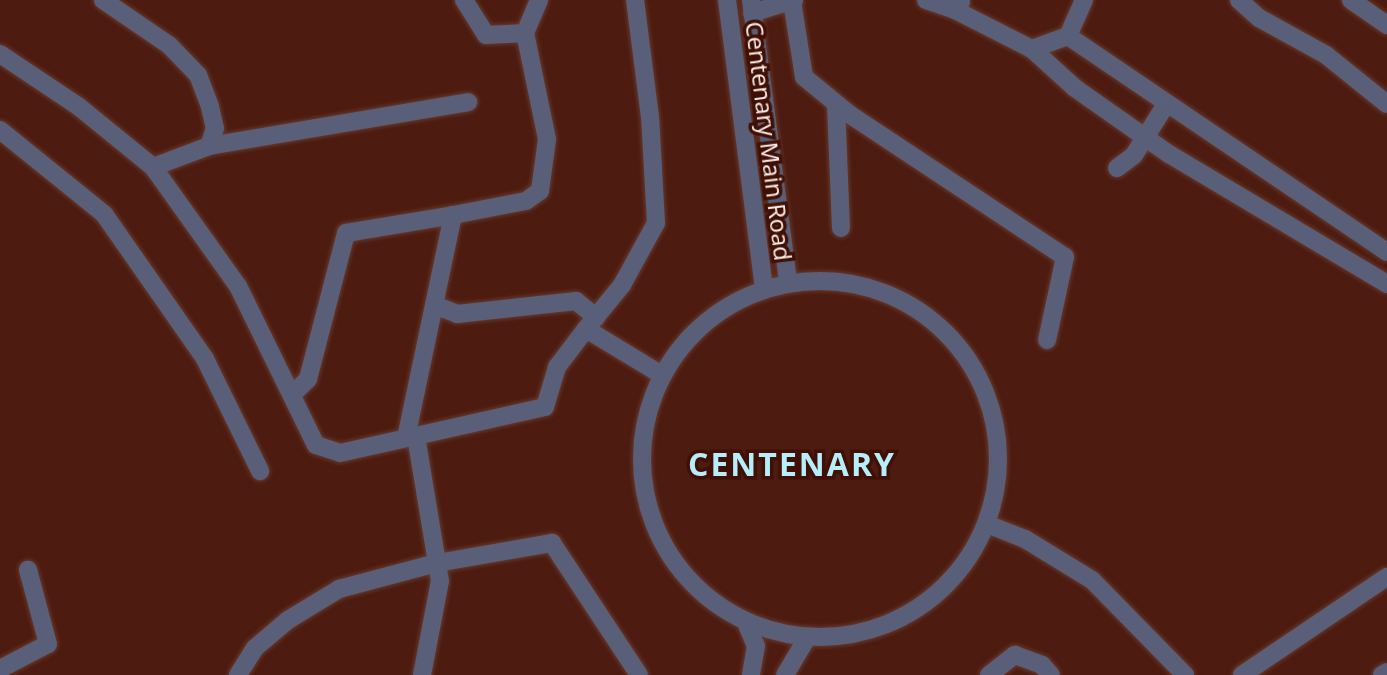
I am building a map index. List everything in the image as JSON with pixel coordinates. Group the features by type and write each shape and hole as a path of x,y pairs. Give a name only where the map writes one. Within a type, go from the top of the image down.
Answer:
{"street":[{"path":"103,0 169,45 198,75 215,128 209,146"},
{"path":"464,0 486,35 525,33"},
{"path":"294,393 308,379 346,233 526,201 540,191 547,139 525,33 539,0"},
{"path":"0,54 78,106 153,167 238,286 294,393 316,445 327,453 545,407 557,367 622,285 656,223 650,117 635,0"},
{"name":"Centenary Main Road","path":"727,0 764,288"},
{"path":"752,7 793,0 804,77 836,104 1065,257 1047,340"},
{"path":"926,0 959,5 1032,49 1075,88 1143,136 1387,284"},
{"path":"1032,49 1068,36 1084,0"},
{"path":"1239,0 1259,18 1326,55 1387,104"},
{"path":"1351,0 1387,25"},
{"name":"Centenary Main Road","path":"752,7 788,282"},
{"path":"1068,36 1165,106 1387,252"},
{"path":"153,167 209,146 468,102"},
{"path":"836,104 841,228"},
{"path":"1117,168 1134,155 1143,136 1165,106"},
{"path":"0,130 104,214 205,359 260,471"},
{"path":"422,675 440,581 411,437 453,215"},
{"name":"Centenary Main Road","path":"830,279 871,287 910,304 961,351 989,400 998,441 997,483 987,524 949,583 905,617 866,633 807,638 747,625 695,586 667,550 649,508 642,463 646,417 662,375 688,337 723,308 764,288 788,282 830,279"},
{"path":"434,305 457,314 576,301 591,323 662,375"},
{"path":"987,524 1025,539 1092,580 1185,675"},
{"path":"238,675 255,648 288,620 339,589 437,563 552,543 639,675"},
{"path":"0,669 48,644 28,570"},
{"path":"1242,675 1387,577"},
{"path":"747,625 756,646 751,675"},
{"path":"785,675 807,638"},
{"path":"989,675 1015,655 1044,672"}],"district":[{"name":"CENTENARY","path":"792,464"}]}
